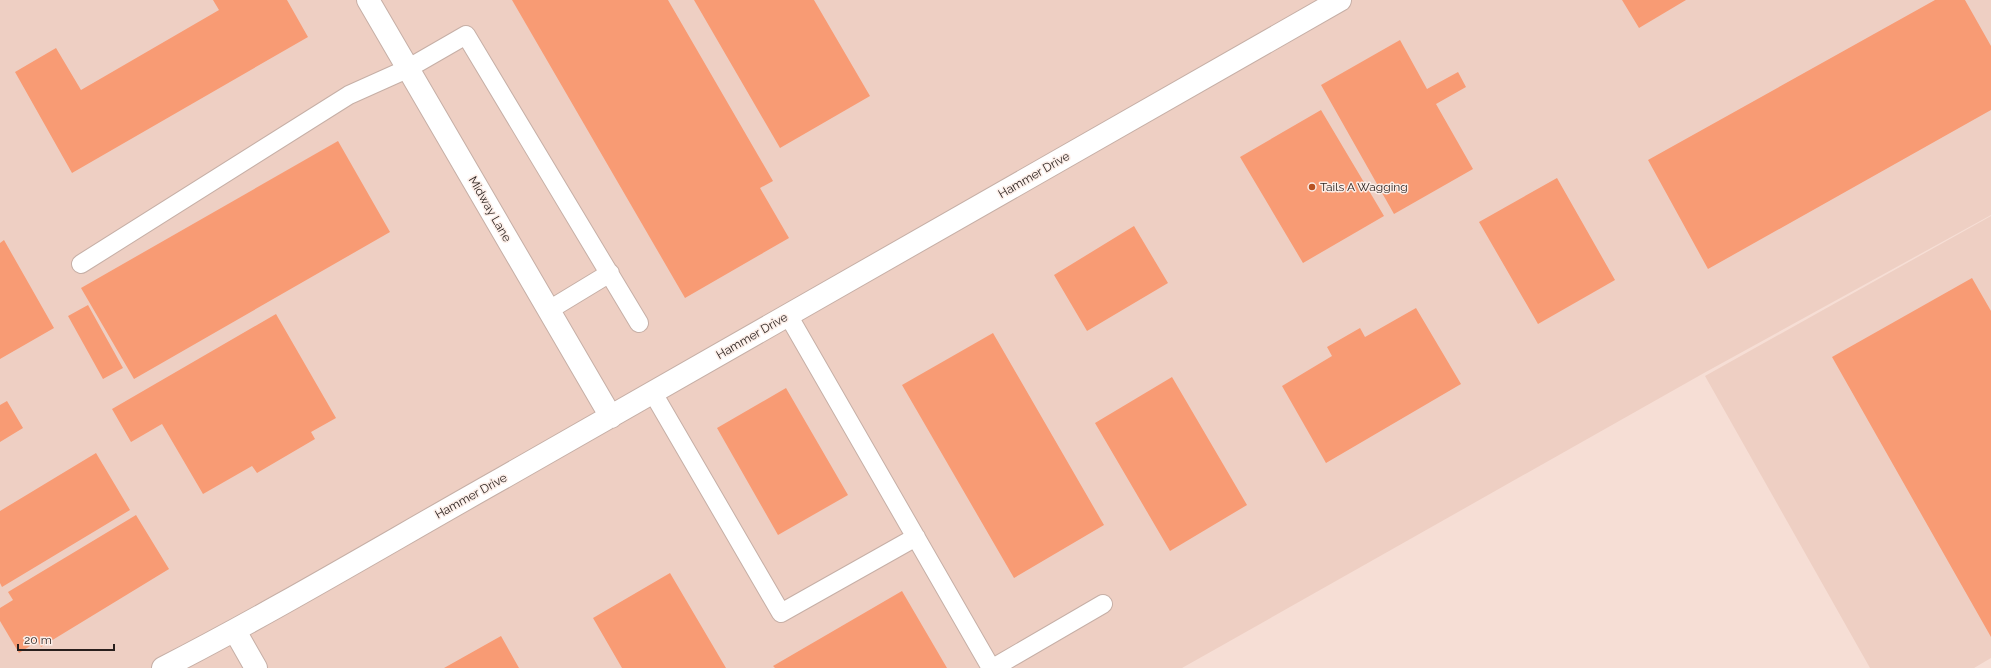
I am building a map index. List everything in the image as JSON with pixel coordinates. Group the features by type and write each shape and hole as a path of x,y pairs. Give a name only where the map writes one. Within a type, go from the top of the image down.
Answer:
{"street":[{"name":"Midway Lane","path":"368,0 611,417"},
{"name":"Hammer Drive","path":"163,668 235,631 1340,0"},
{"path":"235,631 256,668"}],"lane":[{"path":"81,264 349,95 408,69 466,36 639,323"},
{"path":"549,310 610,273"},
{"path":"788,315 992,668 1103,604"},
{"path":"652,394 781,613 916,537"}],"shaded area":[{"path":"0,0 1991,0 1991,215 1704,373 1182,668 0,668"},
{"path":"1991,216 1991,658 1974,668 1870,668 1705,376"}],"building":[{"path":"213,0 287,0 308,37 72,173 15,72 56,48 81,90 219,10"},
{"path":"512,0 668,0 773,181 760,188 789,238 685,298"},
{"path":"694,0 814,0 870,96 780,148"},
{"path":"1622,0 1686,0 1639,28"},
{"path":"1935,0 1965,0 1991,46 1991,110 1708,269 1648,160"},
{"path":"1400,40 1427,89 1458,72 1466,87 1436,104 1473,169 1394,214 1321,85"},
{"name":"Tails A Wagging","path":"1321,110 1384,216 1303,263 1240,157"},
{"path":"338,141 390,232 134,379 81,288"},
{"path":"1557,178 1615,280 1538,324 1479,222"},
{"path":"1134,226 1168,283 1087,331 1054,275"},
{"path":"4,240 54,328 0,359 0,243"},
{"path":"1972,278 1991,311 1991,637 1832,357"},
{"path":"88,305 123,368 103,379 68,316"},
{"path":"1416,308 1461,384 1326,463 1282,386 1332,356 1327,347 1360,328 1365,337"},
{"path":"276,314 336,418 311,432 315,439 257,473 252,466 203,494 162,424 131,442 112,409"},
{"path":"993,333 1104,525 1014,578 902,385"},
{"path":"1172,377 1247,505 1170,551 1095,423"},
{"path":"786,388 848,495 778,535 717,428"},
{"path":"7,401 23,428 0,442 0,405"},
{"path":"96,453 130,510 2,587 0,583 0,511"},
{"path":"136,515 169,569 41,647 38,641 19,653 0,621 0,608 13,600 8,592"},
{"path":"670,573 726,668 622,668 593,618"},
{"path":"902,591 947,668 775,668 773,666"},
{"path":"501,636 519,668 444,668"}],"place":[{"name":"Tails A Wagging","path":"1312,187"}]}
